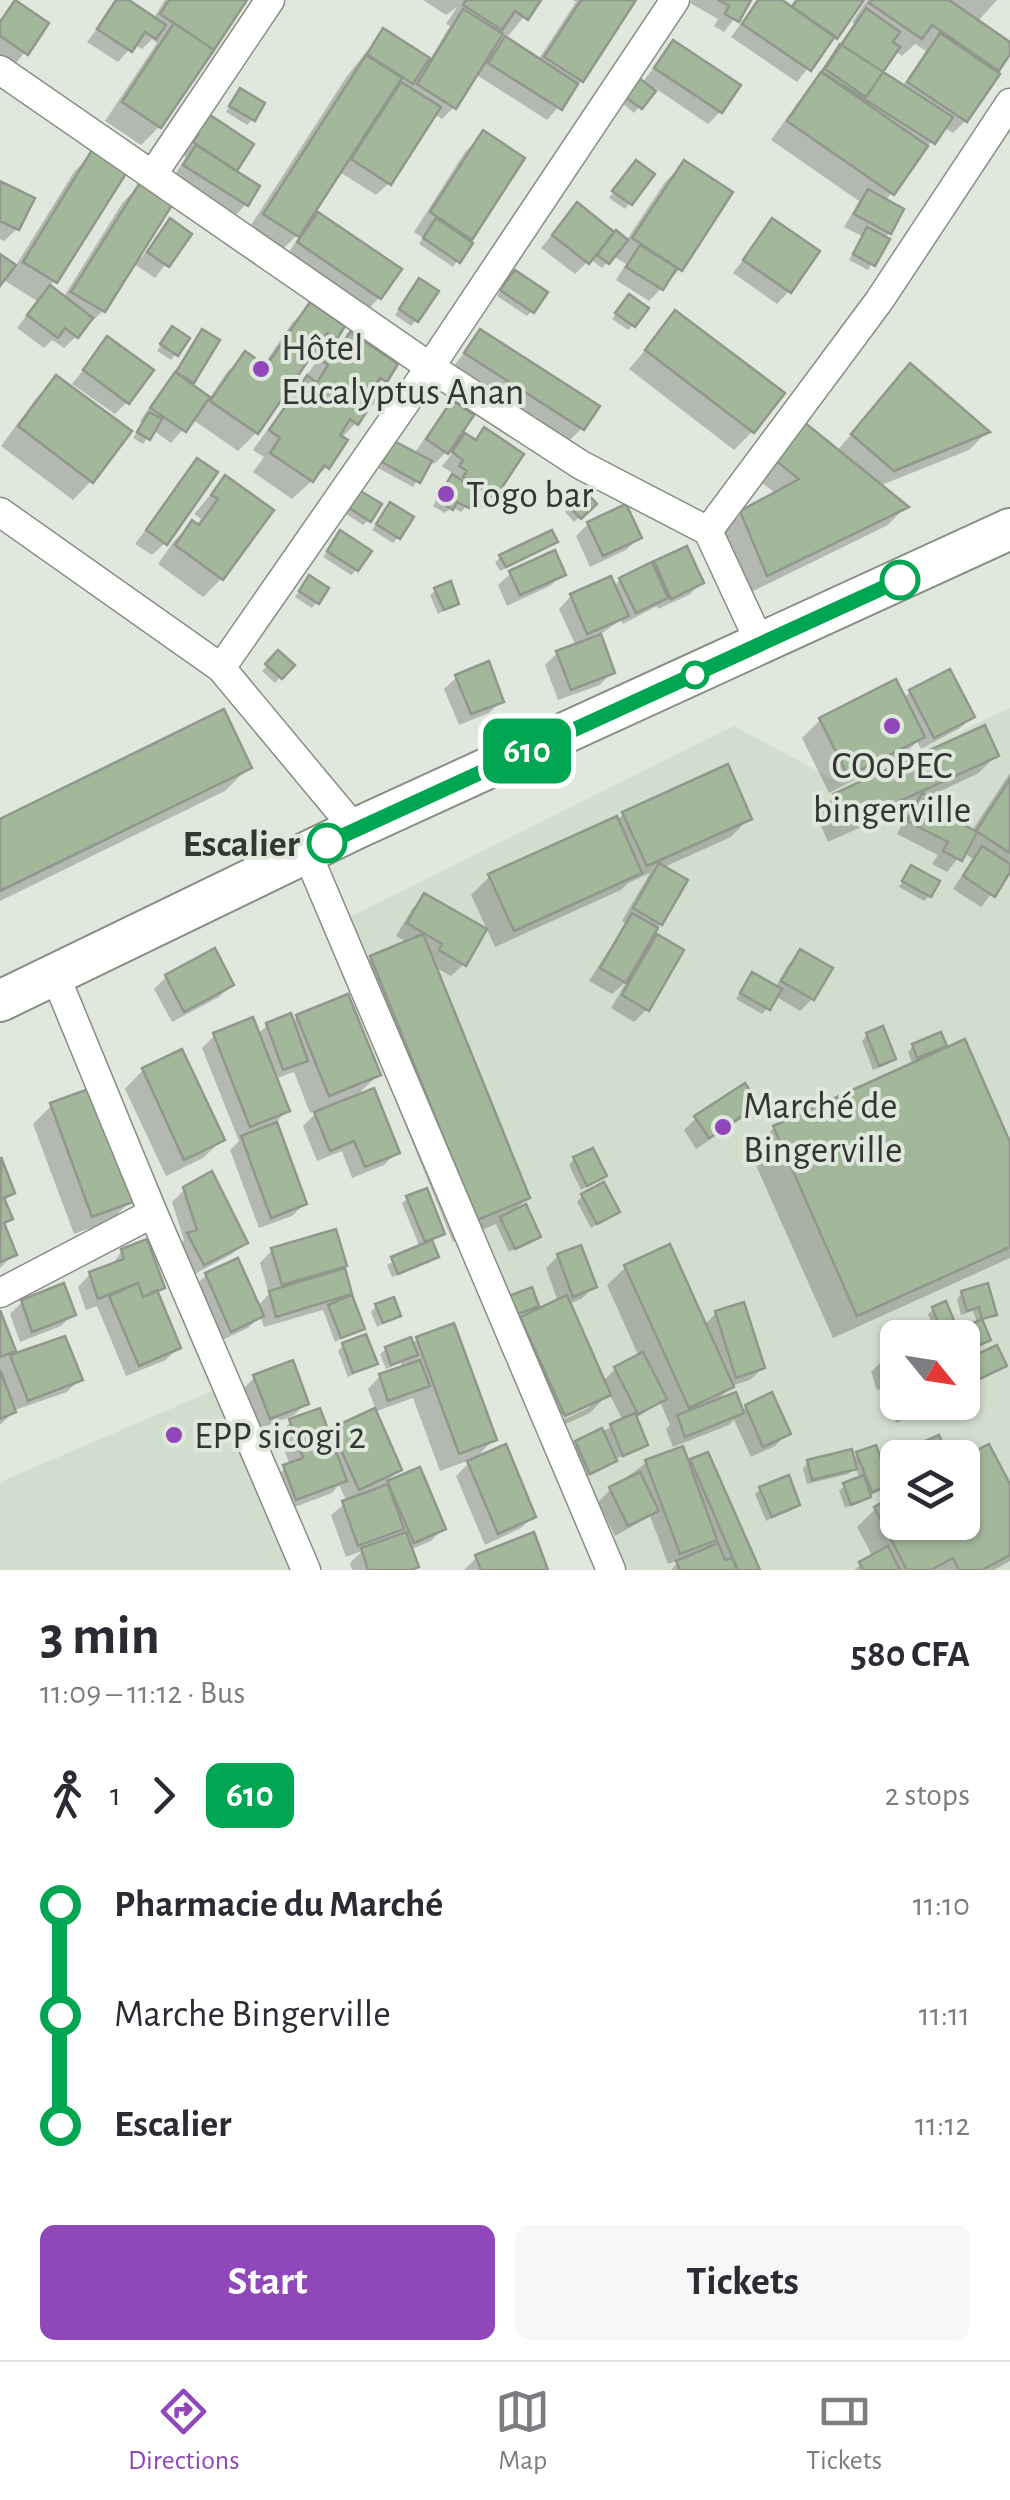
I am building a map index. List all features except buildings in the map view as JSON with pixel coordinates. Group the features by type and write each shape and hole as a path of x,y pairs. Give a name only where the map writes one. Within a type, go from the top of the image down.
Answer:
{"main road":[{"path":"0,1000 355,829 1010,529"}],"street":[{"path":"153,174 270,0"},
{"path":"221,668 430,367 675,0"},
{"path":"0,70 430,367 581,465 708,531 762,645"},
{"path":"708,531 879,301 1010,104"},
{"path":"0,512 221,668 355,829"},
{"path":"307,852 611,1570"},
{"path":"55,974 152,1213 306,1570"},
{"path":"0,1294 152,1213"}],"shaded area":[{"name":"Marché de Bingerville","path":"1010,708 1010,1570 621,1570 350,917 734,726 844,785"},
{"name":"EPP sicogi 2","path":"219,1388 296,1570 0,1570 0,1482"}],"bus line":[{"name":"610","path":"327,843 900,580"}],"place":[{"name":"Hôtel Eucalyptus Anan","path":"261,369"},
{"name":"Togo bar","path":"446,494"},
{"name":"CO0PEC bingerville","path":"892,726"},
{"name":"Escalier","path":"327,843"},
{"name":"Marché de Bingerville","path":"723,1127"},
{"name":"EPP sicogi 2","path":"174,1435"}]}
